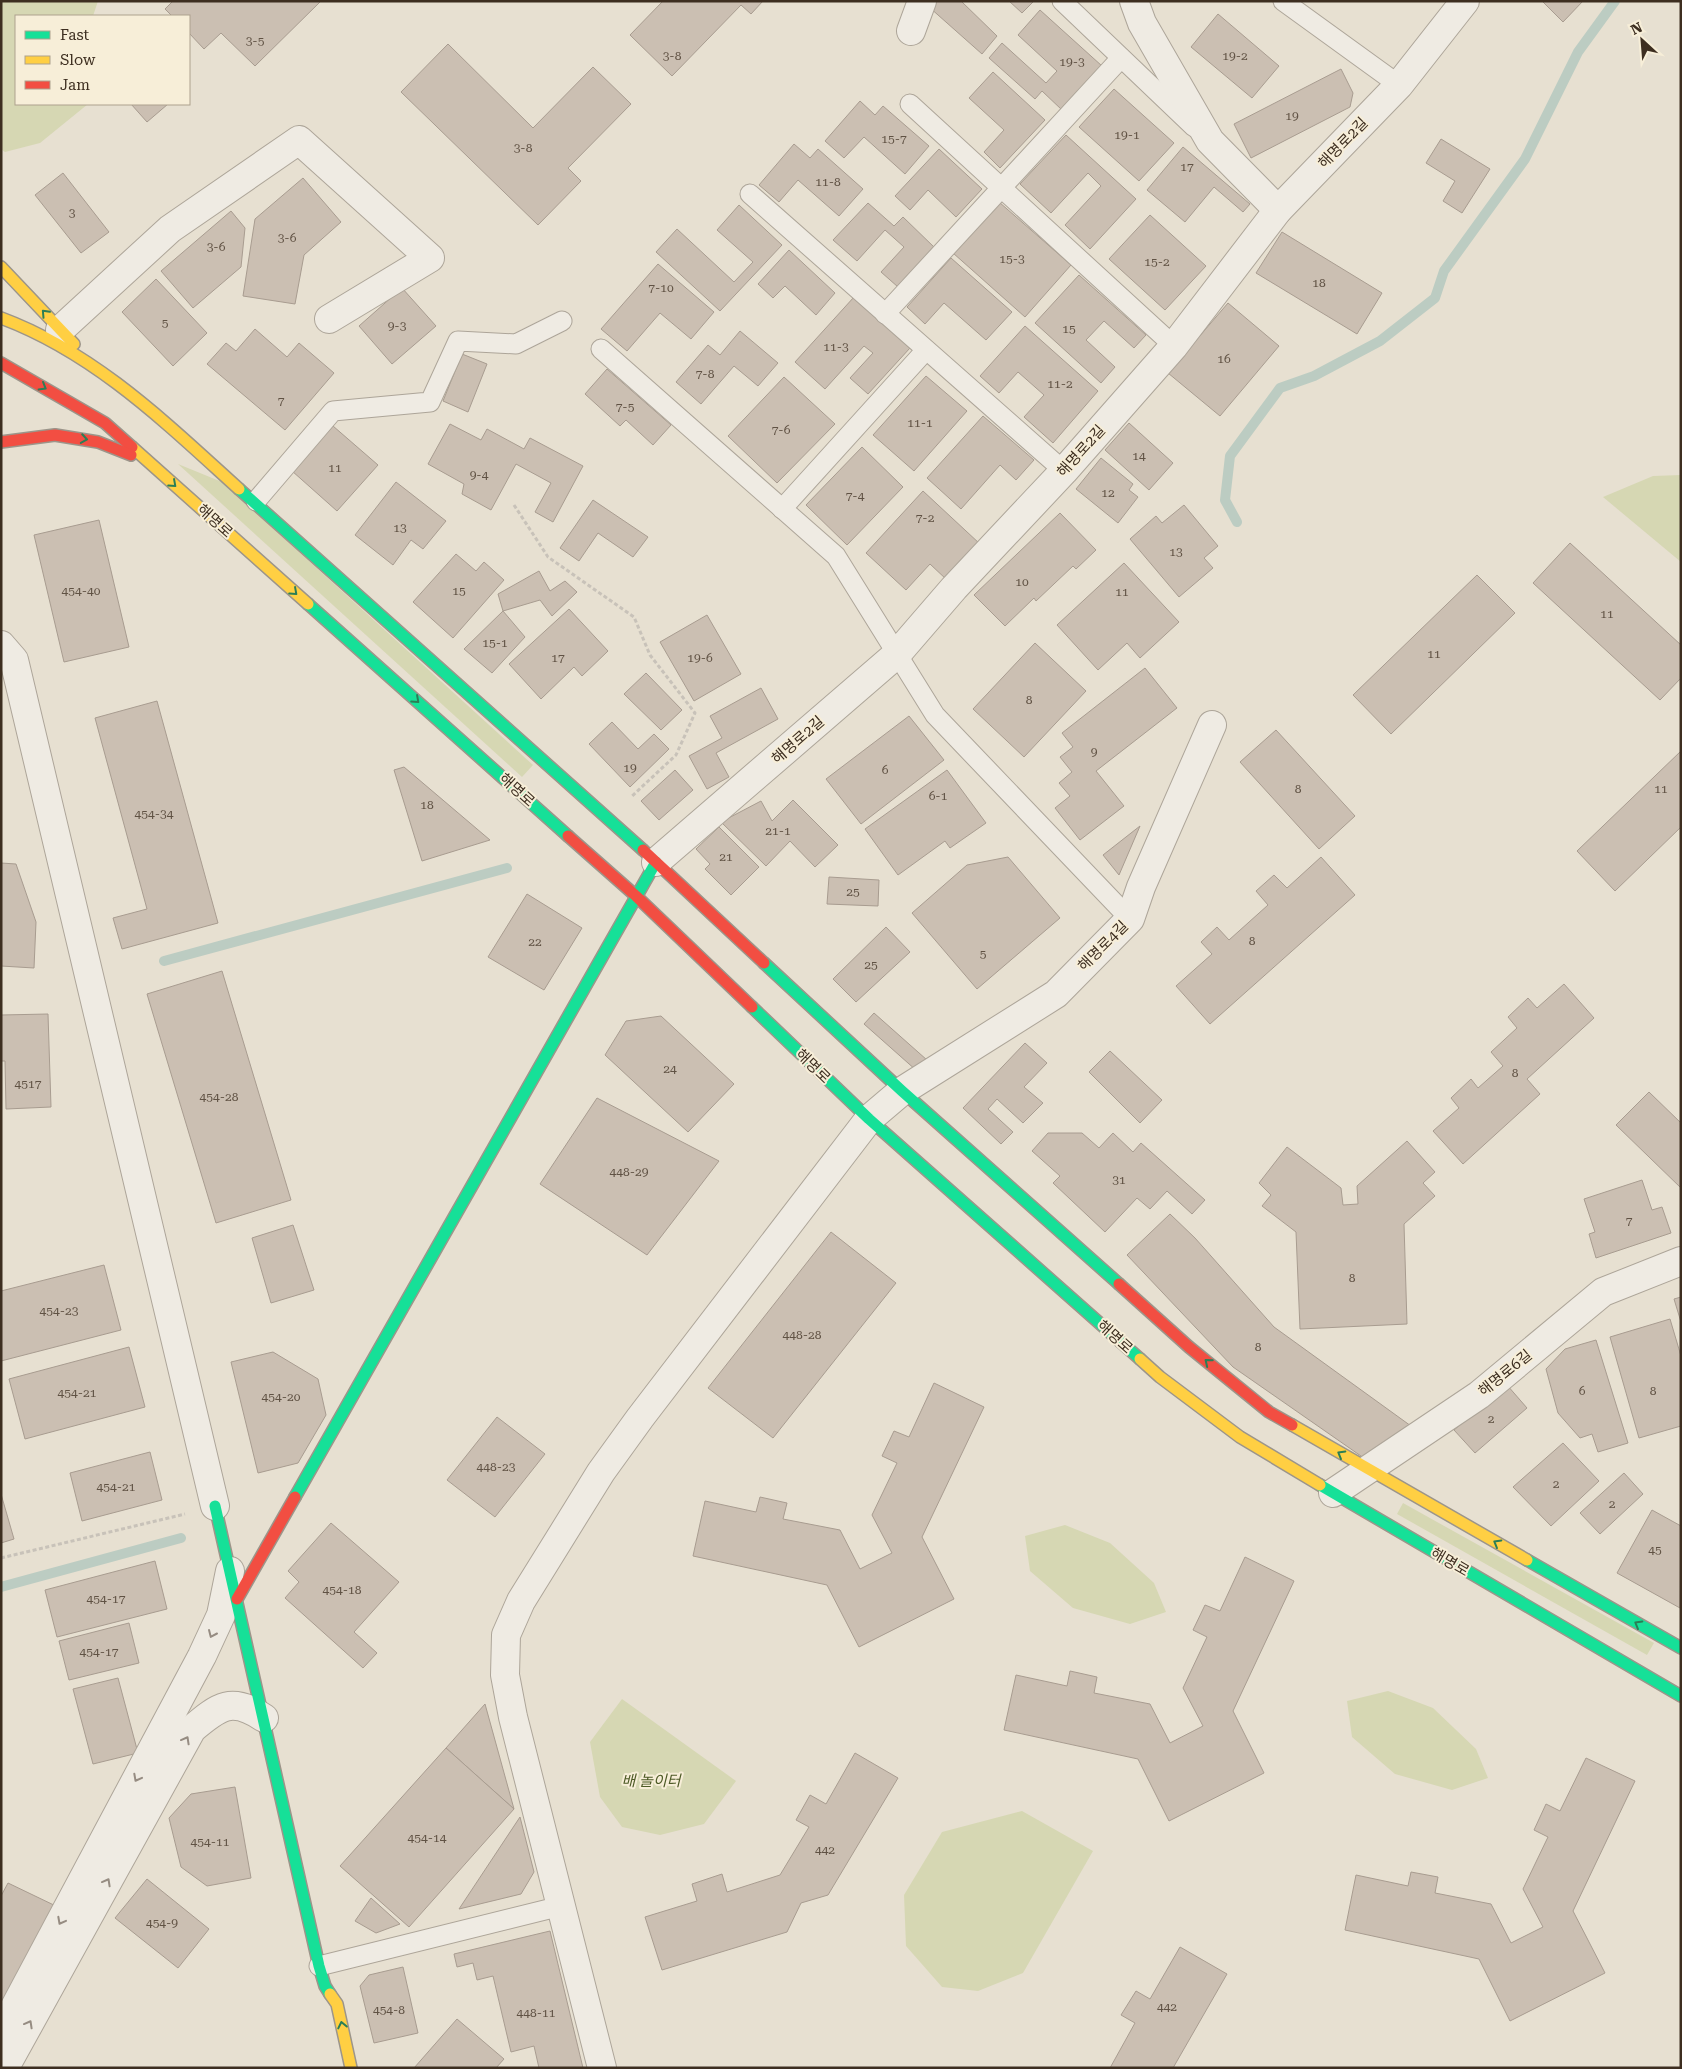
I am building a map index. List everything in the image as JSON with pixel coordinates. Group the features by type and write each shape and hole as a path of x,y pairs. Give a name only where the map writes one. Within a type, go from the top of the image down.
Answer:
{"street":[{"path":"911,31 922,1"},
{"path":"1134,1 1142,23 1210,141 1278,210"},
{"name":"해명로2길","path":"656,862 897,654 954,588 1064,471 1174,346 1278,210 1399,85 1465,1"},
{"path":"60,330 170,229 300,140 430,258 329,320"},
{"path":"1,267 60,330 104,373"},
{"path":"1,318 24,325 104,373 137,397 656,862 902,1091 1189,1347 1269,1412 1681,1648"},
{"name":"해명로","path":"1,363 105,423 636,896 869,1119 1160,1377 1240,1437 1681,1696"},
{"path":"1,442 55,435 98,442 149,462"},
{"path":"1,645 14,660 237,1599 319,1966 325,1986 338,2004 351,2068"},
{"name":"해명로4길","path":"602,2068 513,1717 505,1675 506,1635 521,1600 601,1472 707,1328 869,1119 902,1091 1056,994 1130,918 1141,888 1212,725"},
{"path":"237,1599 656,862"},
{"name":"해명로6길","path":"1333,1493 1479,1395 1603,1292 1681,1261"},
{"path":"1,2033 202,1656 221,1614 230,1570"},
{"path":"8,2068 8,2062 192,1729 209,1714 233,1704 249,1708 264,1718"},
{"path":"322,2000 325,1986"}],"lane":[{"path":"1062,1 1210,141"},
{"path":"1283,1 1399,85"},
{"path":"885,314 1121,58"},
{"path":"910,104 1174,346"},
{"path":"750,194 1064,471"},
{"path":"256,502 333,411 430,402 458,341 516,344 562,320"},
{"path":"601,349 836,556 935,715 1130,918"},
{"path":"782,509 926,350"},
{"path":"319,1966 561,1906"}],"path":[{"path":"514,506 548,557 634,617 650,655 695,713 676,756 631,798"},
{"path":"1,1558 215,1506"}],"green space":[{"path":"1,1 98,1 93,15 15,15 15,105 87,105 40,143 5,152 1,149"},
{"path":"178,464 222,482 533,765 522,777"},
{"path":"1681,475 1681,562 1603,497 1653,476"},
{"path":"1403,1503 1654,1643 1647,1655 1397,1514"},
{"path":"1065,1525 1110,1543 1154,1583 1166,1612 1130,1624 1073,1608 1030,1571 1025,1536"},
{"path":"1388,1691 1433,1708 1476,1749 1488,1778 1452,1790 1395,1774 1352,1737 1347,1701"},
{"name":"배 놀이터","path":"622,1699 736,1781 704,1824 660,1835 622,1827 600,1797 590,1742"},
{"path":"1022,1811 1093,1851 1023,1973 978,1991 942,1987 906,1946 904,1895 942,1832"}],"building":[{"path":"173,1 321,1 255,66 221,33 204,49 190,34 190,15 171,15 165,9"},
{"path":"663,1 763,1 751,14 741,5 672,76 630,35"},
{"path":"932,1 961,1 997,36 982,54 929,7"},
{"path":"1009,1 1034,1 1022,13"},
{"path":"1542,1 1583,1 1563,22"},
{"path":"1040,10 1102,66 1062,110 1042,91 1035,99 989,58 1002,43 1046,83 1057,71 1018,35"},
{"path":"1218,14 1279,66 1252,98 1191,47"},
{"path":"448,44 533,128 593,67 631,104 568,168 581,181 538,225 401,92"},
{"path":"1341,69 1353,93 1350,107 1251,158 1234,124"},
{"path":"993,72 1045,120 1000,168 984,152 1004,130 969,98"},
{"path":"1114,89 1174,143 1139,181 1079,127"},
{"path":"860,101 875,115 883,106 929,146 905,174 864,137 844,158 825,141"},
{"path":"132,105 167,105 147,122"},
{"path":"1066,135 1136,199 1090,249 1065,225 1101,186 1088,173 1051,213 1020,184"},
{"path":"1441,139 1490,169 1462,213 1443,201 1455,181 1426,163"},
{"path":"794,144 810,158 818,149 863,189 839,216 798,180 779,202 759,185"},
{"path":"1183,147 1250,204 1243,212 1214,187 1185,222 1147,190"},
{"path":"939,149 982,189 956,217 928,190 910,210 895,196"},
{"path":"63,173 109,232 81,253 35,195"},
{"path":"303,178 341,222 304,255 295,304 243,296 255,219"},
{"path":"999,202 1071,265 1025,317 953,253"},
{"path":"868,203 894,226 903,217 935,248 898,287 881,272 904,247 885,230 857,261 833,240"},
{"path":"739,205 782,245 720,311 656,252 677,229 734,282 753,262 717,230"},
{"path":"231,211 245,228 241,267 193,308 161,271"},
{"path":"1150,215 1206,266 1165,310 1109,259"},
{"path":"1282,232 1382,293 1357,334 1256,273"},
{"path":"789,250 835,293 816,315 785,286 773,298 758,284"},
{"path":"951,258 1012,312 986,340 944,303 925,324 907,307"},
{"path":"658,264 714,312 691,339 660,313 627,351 601,329"},
{"path":"1079,275 1146,335 1134,348 1104,321 1086,340 1115,367 1101,383 1035,323"},
{"path":"156,279 207,333 173,366 122,312"},
{"path":"402,288 436,326 392,364 359,326"},
{"path":"854,297 910,348 868,394 850,378 873,353 864,346 825,389 795,362"},
{"path":"1228,303 1279,346 1220,416 1168,373"},
{"path":"1025,326 1098,391 1053,443 1024,417 1044,395 1018,372 999,393 980,376"},
{"path":"255,329 287,357 299,343 334,373 285,430 207,364 226,343 236,351"},
{"path":"740,331 778,363 758,386 734,366 701,404 676,382 708,345 720,355"},
{"path":"462,354 487,364 468,412 443,401"},
{"path":"607,369 671,425 653,445 626,420 620,426 585,394"},
{"path":"926,376 967,411 914,471 873,435"},
{"path":"784,377 835,424 777,483 728,436"},
{"path":"983,416 1034,460 1016,480 1000,465 961,509 927,478"},
{"path":"1129,423 1173,463 1149,490 1105,450"},
{"path":"450,424 481,440 487,429 524,449 530,438 583,466 553,522 535,512 551,483 516,464 491,510 462,494 464,484 428,464"},
{"path":"333,426 378,465 337,511 292,471"},
{"path":"862,447 903,487 847,545 806,505"},
{"path":"1101,458 1133,484 1129,490 1138,497 1118,523 1076,489"},
{"path":"396,482 446,521 423,549 411,540 393,565 355,535"},
{"path":"923,491 980,544 947,580 930,564 906,590 866,553"},
{"path":"593,500 648,537 633,557 598,533 579,561 560,548"},
{"path":"1184,505 1218,546 1204,558 1213,568 1179,597 1130,539 1156,516 1162,523"},
{"path":"1060,513 1096,550 1076,569 1073,566 1036,601 1034,598 1005,626 974,595"},
{"path":"99,520 129,647 64,662 34,535"},
{"path":"1570,543 1681,645 1681,678 1660,700 1533,583"},
{"path":"456,554 476,571 484,562 504,580 453,638 413,602"},
{"path":"1124,563 1179,622 1140,658 1127,643 1098,670 1057,625"},
{"path":"539,571 550,591 565,581 577,592 552,616 540,600 503,611 498,594"},
{"path":"1477,575 1515,613 1391,734 1353,695"},
{"path":"569,609 608,651 582,676 574,667 541,699 509,664"},
{"path":"503,611 525,637 492,673 464,649"},
{"path":"707,615 741,674 694,701 660,642"},
{"path":"1035,643 1086,691 1024,757 973,709"},
{"path":"1145,668 1177,708 1096,771 1124,806 1080,840 1055,808 1070,796 1059,783 1072,772 1060,757 1073,747 1062,733"},
{"path":"646,673 682,710 661,730 624,694"},
{"path":"761,688 778,719 716,753 729,777 707,789 689,756 722,738 710,716"},
{"path":"157,701 218,923 122,949 113,918 147,909 95,718"},
{"path":"909,716 944,760 861,824 826,779"},
{"path":"612,722 638,749 654,734 669,749 630,787 589,744"},
{"path":"1276,730 1355,816 1319,849 1240,762"},
{"path":"1681,751 1681,827 1615,891 1577,851"},
{"path":"404,767 490,840 422,861 394,770"},
{"path":"675,770 693,790 659,820 641,801"},
{"path":"947,770 986,823 950,848 945,841 898,875 865,829"},
{"path":"793,800 838,845 815,867 790,841 766,866 721,822 761,801 772,821"},
{"path":"1140,826 1119,875 1103,855"},
{"path":"719,827 759,867 731,895 705,869 710,864 696,849"},
{"path":"1008,857 1060,918 977,989 912,913 967,865"},
{"path":"1321,857 1355,895 1210,1024 1176,986 1212,954 1201,942 1217,927 1229,940 1268,905 1256,891 1274,875 1287,888"},
{"path":"1,863 16,864 36,922 34,968 1,966"},
{"path":"829,877 879,880 878,906 827,904"},
{"path":"527,894 582,928 544,990 488,957"},
{"path":"886,927 910,952 856,1002 833,979"},
{"path":"222,971 291,1200 216,1223 147,994"},
{"path":"1564,984 1594,1018 1527,1079 1540,1094 1463,1164 1433,1131 1459,1108 1451,1098 1471,1079 1478,1088 1503,1066 1491,1052 1517,1028 1508,1017 1528,998 1537,1008"},
{"path":"874,1013 927,1060 917,1071 864,1024"},
{"path":"48,1014 51,1107 6,1109 5,1061 1,1061 1,1015"},
{"path":"661,1016 734,1084 688,1132 605,1055 626,1021"},
{"path":"1025,1043 1047,1063 1024,1087 1043,1103 1023,1123 997,1099 988,1109 1013,1132 1001,1144 963,1108"},
{"path":"1110,1051 1162,1100 1140,1123 1089,1072"},
{"path":"1649,1092 1681,1123 1681,1188 1616,1125"},
{"path":"597,1098 719,1161 647,1255 540,1184"},
{"path":"1048,1133 1082,1133 1099,1148 1113,1133 1133,1152 1141,1143 1205,1200 1192,1214 1167,1191 1150,1209 1137,1198 1105,1232 1053,1183 1060,1176 1032,1151"},
{"path":"1407,1141 1435,1172 1423,1183 1435,1196 1404,1224 1407,1324 1300,1329 1296,1232 1262,1206 1271,1195 1259,1183 1287,1147 1341,1188 1343,1205 1358,1204 1357,1186"},
{"path":"1642,1180 1652,1210 1662,1207 1671,1233 1596,1258 1589,1234 1595,1232 1584,1199"},
{"path":"1170,1214 1195,1238 1274,1327 1411,1426 1371,1463 1233,1367 1127,1255"},
{"path":"293,1225 314,1290 271,1303 252,1238"},
{"path":"831,1232 896,1283 773,1438 708,1388"},
{"path":"104,1265 121,1330 1,1361 1,1291"},
{"path":"1681,1297 1681,1322 1674,1299"},
{"path":"1670,1319 1681,1356 1681,1426 1639,1438 1610,1337"},
{"path":"1596,1340 1628,1443 1598,1452 1592,1434 1580,1438 1558,1413 1546,1369 1565,1349"},
{"path":"129,1347 145,1407 25,1439 9,1379"},
{"path":"273,1352 318,1379 326,1415 298,1463 258,1473 231,1362"},
{"path":"934,1383 984,1407 922,1537 954,1599 859,1647 827,1585 693,1556 705,1501 756,1512 760,1497 787,1503 783,1519 840,1530 860,1569 892,1553 872,1515 897,1463 882,1456 894,1431 909,1437"},
{"path":"1507,1385 1527,1408 1475,1453 1454,1430"},
{"path":"497,1417 545,1454 495,1517 447,1480"},
{"path":"1563,1443 1599,1481 1551,1526 1513,1487"},
{"path":"150,1452 162,1500 82,1521 70,1473"},
{"path":"1624,1473 1643,1494 1600,1534 1580,1513"},
{"path":"1,1494 14,1539 1,1543"},
{"path":"1652,1510 1681,1526 1680,1608 1617,1573"},
{"path":"331,1523 399,1582 354,1632 377,1653 363,1668 285,1598 299,1582 288,1571"},
{"path":"1245,1557 1294,1581 1233,1711 1264,1773 1169,1821 1138,1759 1004,1730 1016,1675 1067,1686 1070,1671 1097,1677 1094,1693 1150,1704 1170,1743 1203,1726 1183,1688 1207,1637 1193,1630 1205,1605 1220,1611"},
{"path":"155,1561 167,1609 57,1637 45,1590"},
{"path":"129,1623 139,1663 69,1680 59,1641"},
{"path":"118,1678 138,1753 93,1764 73,1689"},
{"path":"485,1704 514,1809 446,1748"},
{"path":"446,1748 514,1809 409,1927 340,1866"},
{"path":"855,1753 898,1778 828,1895 801,1903 787,1932 662,1970 645,1917 697,1901 692,1884 722,1874 727,1892 780,1875 809,1827 796,1820 810,1795 826,1804"},
{"path":"1586,1758 1635,1781 1573,1911 1605,1973 1510,2021 1479,1959 1345,1930 1356,1875 1408,1886 1411,1872 1438,1877 1435,1893 1491,1904 1511,1943 1543,1927 1523,1889 1548,1837 1534,1830 1546,1804 1560,1811"},
{"path":"235,1787 251,1878 207,1886 181,1867 169,1818 191,1794"},
{"path":"520,1817 534,1872 521,1894 459,1909"},
{"path":"147,1879 209,1929 178,1968 115,1918"},
{"path":"8,1883 60,1908 1,2020 1,1896"},
{"path":"371,1898 400,1924 376,1933 355,1921"},
{"path":"550,1931 583,2068 539,2068 534,2046 511,2052 493,1976 477,1980 473,1963 457,1967 454,1954"},
{"path":"1180,1947 1227,1974 1173,2068 1110,2068 1135,2023 1121,2015 1136,1991 1150,1999"},
{"path":"403,1967 418,2033 374,2043 360,1986 369,1975"},
{"path":"457,2019 504,2059 496,2068 414,2068"}],"waterway":[{"path":"1237,522 1225,500 1230,456 1280,388 1314,376 1380,341 1435,298 1444,271 1525,159 1578,52 1615,1"},
{"path":"164,961 507,868"},
{"path":"1,1587 181,1538"}],"traffic: fast":[{"path":"239,489 643,850"},
{"path":"308,604 568,836"},
{"path":"295,1497 656,862"},
{"path":"764,963 902,1091 1119,1284"},
{"path":"752,1007 869,1119 1140,1359"},
{"path":"1320,1485 1681,1696"},
{"path":"215,1506 319,1966 325,1986 330,1994"},
{"path":"1527,1560 1681,1648"}],"traffic: slow":[{"path":"1,267 74,344"},
{"path":"1,318 68,350 98,370 156,415 239,489"},
{"path":"132,447 308,604"},
{"path":"1140,1359 1160,1377 1240,1437 1320,1485"},
{"path":"1292,1425 1527,1560"},
{"path":"330,1994 337,2004 351,2068"}],"traffic: jam":[{"path":"1,363 105,423 132,447"},
{"path":"1,442 55,435 98,442 131,455"},
{"path":"568,836 636,896 752,1007"},
{"path":"643,850 764,963"},
{"path":"1119,1284 1189,1347 1269,1412 1292,1425"},
{"path":"237,1599 295,1497"}]}
